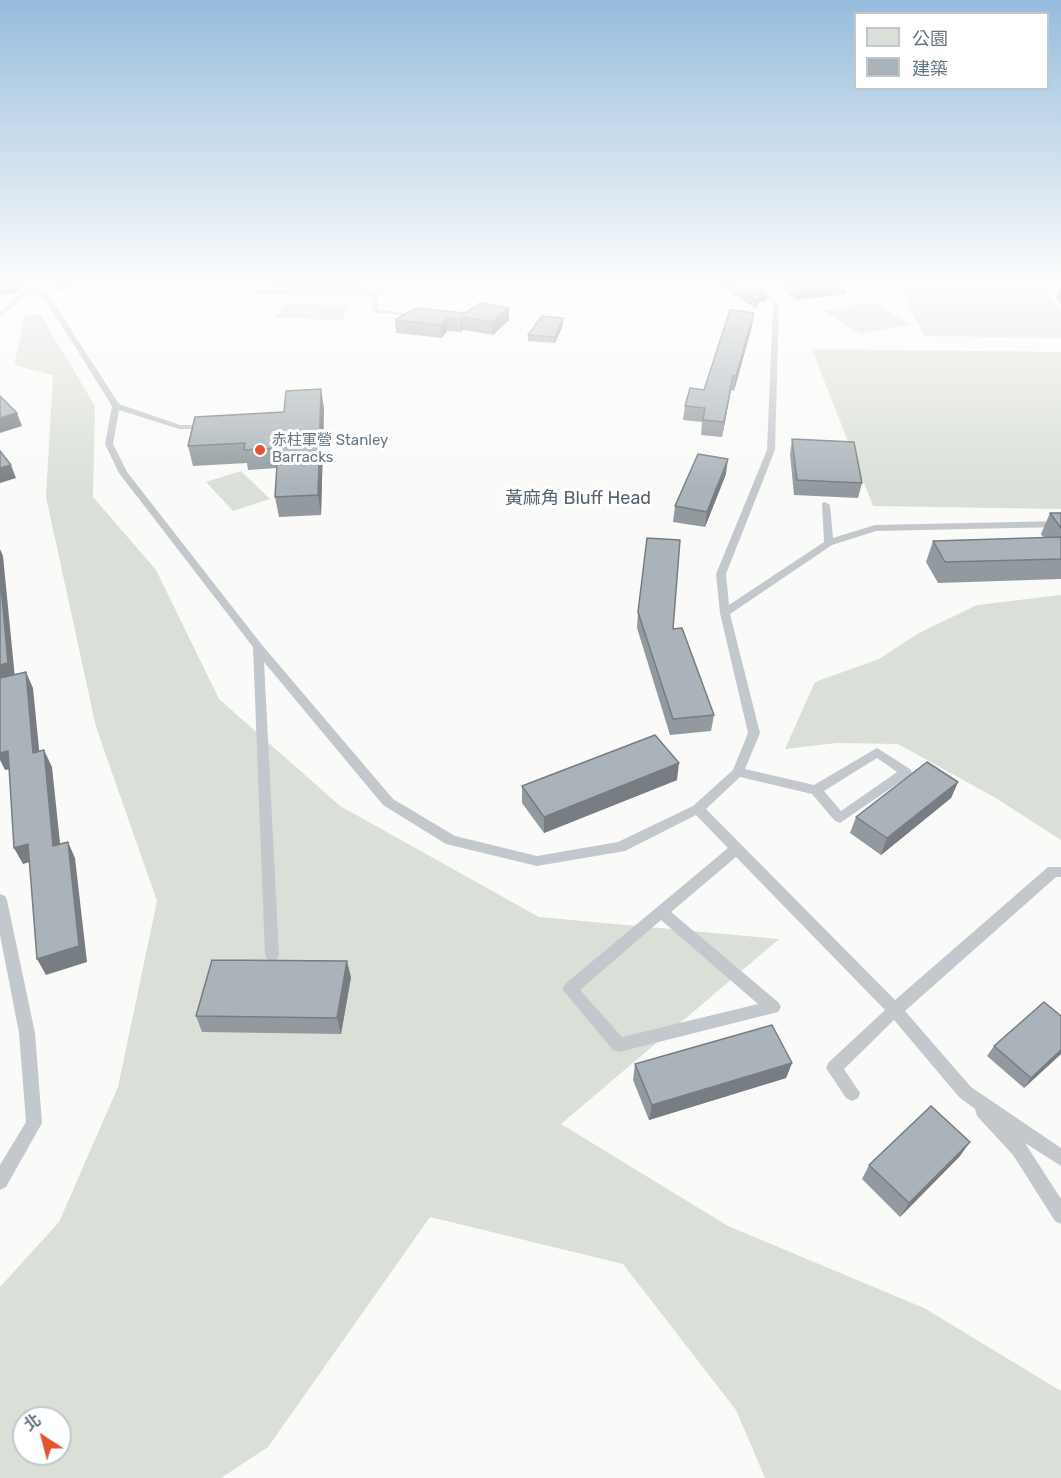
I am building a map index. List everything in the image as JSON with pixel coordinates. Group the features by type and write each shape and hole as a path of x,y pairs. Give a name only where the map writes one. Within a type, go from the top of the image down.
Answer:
{"lane":[{"path":"81,351 116,406 179,427 214,427"},
{"path":"116,406 109,444 123,473 258,647 388,801 451,840 537,861 620,847 698,809 738,772 754,733 725,613 722,574 771,450 774,351"},
{"path":"825,505 829,543"},
{"path":"725,613 829,543 875,528 1061,524"},
{"path":"258,647 272,955"},
{"path":"738,772 816,790 840,818 906,772 877,752 816,790"},
{"path":"698,809 896,1010 965,1092 1019,1149 1061,1215"},
{"path":"661,912 773,1007 619,1045 570,989 661,912 738,848"},
{"path":"852,1093 834,1068 1053,871 1061,872"},
{"path":"0,900 27,1033 34,1123 0,1181"},
{"path":"965,1092 1061,1158"}],"green space":[{"path":"17,351 62,351 95,406 93,497 156,570 219,699 340,806 539,917 779,939 561,1124 728,1226 924,1308 1061,1391 1061,1478 765,1478 736,1410 623,1264 430,1217 268,1447 221,1478 0,1478 0,1287 59,1222 118,1087 157,901 96,727 46,497 53,375 14,365"},
{"path":"813,351 1061,352 1061,509 873,506"},
{"path":"241,471 270,499 233,511 206,482"},
{"path":"1061,595 1061,840 994,797 898,744 837,743 785,749 815,682 879,659 919,633 977,605"}],"building":[{"path":"717,351 743,351 736,376 733,376 724,422 703,420 705,408 685,406 690,388 704,390"},
{"path":"321,389 318,495 275,497 278,448 244,450 245,443 188,446 195,417 284,412 286,391"},
{"path":"0,396 17,413 0,418"},
{"path":"792,439 854,442 862,483 797,480"},
{"path":"0,451 11,465 0,468"},
{"path":"698,454 728,459 707,512 675,506"},
{"path":"1050,513 1061,513 1061,528"},
{"path":"1061,537 1061,559 945,562 933,541"},
{"path":"647,538 680,540 673,629 682,628 714,715 673,719 638,612"},
{"path":"0,574 8,663 0,665"},
{"path":"26,672 33,753 44,750 53,846 68,842 79,946 37,959 28,844 14,848 8,751 0,753 0,678"},
{"path":"655,735 679,763 544,817 522,786"},
{"path":"927,762 958,782 887,838 856,817"},
{"path":"212,960 347,961 337,1018 196,1016"},
{"path":"1044,1002 1061,1016 1061,1050 1031,1078 994,1046"},
{"path":"772,1025 792,1063 652,1105 635,1064"},
{"path":"931,1106 970,1142 909,1203 869,1165"}],"place":[{"name":"赤柱軍營 Stanley Barracks","path":"260,450"}],"district":[{"name":"黃麻角 Bluff Head","path":"578,499"}]}
